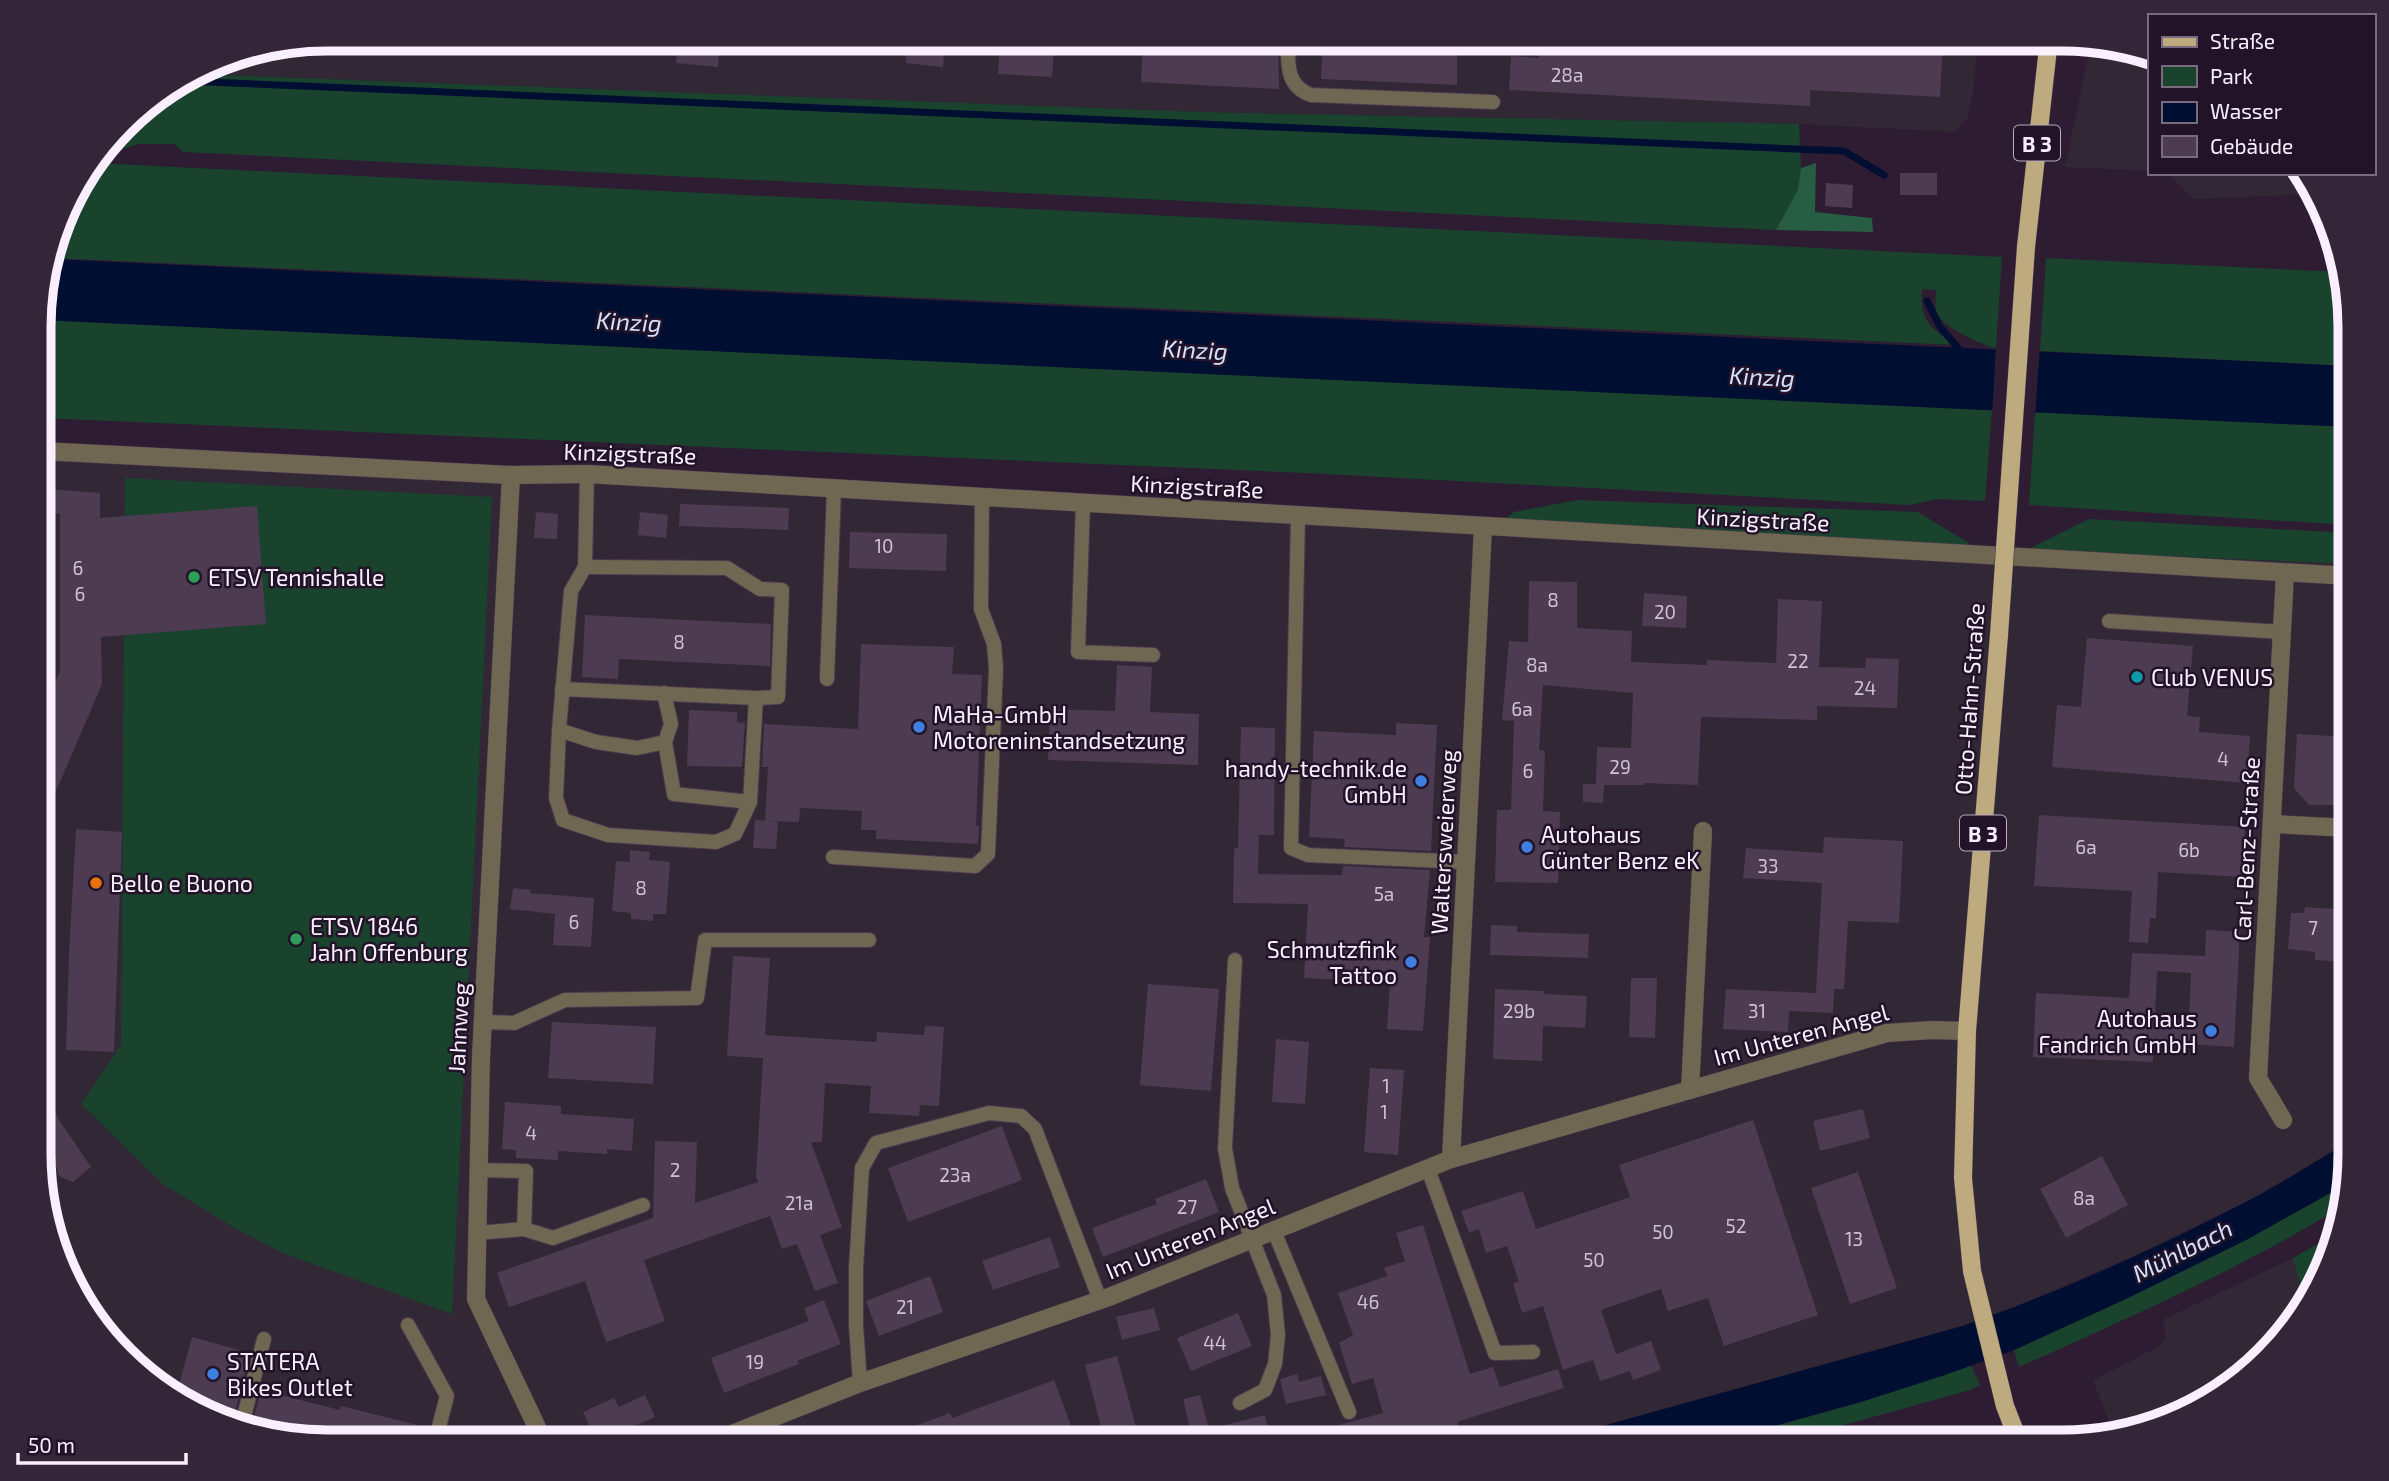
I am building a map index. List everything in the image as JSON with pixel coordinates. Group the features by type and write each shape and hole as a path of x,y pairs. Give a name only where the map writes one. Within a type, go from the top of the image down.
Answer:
{"main road":[{"name":"Otto-Hahn-Straße","path":"2014,1430 2005,1406 1972,1271 1964,1178 1967,1031 1999,635 2025,247 2048,51"}],"street":[{"name":"Kinzigstraße","path":"51,452 511,475 587,474 2338,576"},
{"name":"Jahnweg","path":"511,475 483,1022 475,1299 538,1430"},
{"name":"Waltersweierweg","path":"1451,1159 1483,527"},
{"name":"Carl-Benz-Straße","path":"2283,1120 2258,1079 2285,574"},
{"path":"2272,824 2338,827"},
{"name":"Im Unteren Angel","path":"1690,1090 1703,831"},
{"name":"Im Unteren Angel","path":"743,1430 860,1384 1100,1300 1451,1159 1887,1033 1967,1031"}],"lane":[{"path":"1288,51 1288,68 1293,83 1301,91 1311,95 1493,102"},
{"path":"587,474 585,567 571,591 559,730 556,798 563,820 608,835 716,842 735,834 750,803 756,698"},
{"path":"827,679 834,489"},
{"path":"834,858 975,866 988,854 996,669 994,644 981,610 982,497"},
{"path":"1083,503 1078,652 1153,656"},
{"path":"1298,516 1291,848 1308,855 1466,862"},
{"path":"562,689 778,698 782,590 760,589 727,568 585,567"},
{"path":"2109,621 2282,632"},
{"path":"664,693 671,724 665,742 674,794 750,803"},
{"path":"559,730 596,742 637,748 665,742"},
{"path":"483,1022 514,1023 565,1000 697,998 705,940 869,940"},
{"path":"1235,960 1225,1148 1232,1188 1273,1295 1278,1335 1275,1364 1265,1390 1240,1403"},
{"path":"860,1384 856,1302 862,1168 876,1143 989,1113 1021,1116 1035,1129 1100,1300"},
{"path":"1428,1169 1495,1353 1533,1352"},
{"path":"478,1170 526,1171 524,1229"},
{"path":"477,1233 524,1229 553,1238 643,1205"},
{"path":"1274,1231 1349,1412"},
{"path":"408,1325 447,1396 438,1430"},
{"path":"244,1418 264,1339"}],"shaded area":[{"path":"309,51 1976,51 1974,87 1968,117 1955,132 1799,124 1201,112 215,75 255,60"},
{"path":"2089,52 2148,64 2148,171 2065,167"},
{"path":"2165,175 2293,175 2304,194 2193,199"},
{"path":"51,455 2338,563 2338,1148 2250,1200 2134,1256 2008,1310 1959,1327 1588,1430 309,1430 255,1421 205,1402 173,1384 145,1362 119,1336 97,1308 65,1243 53,1190"},
{"path":"2293,1258 2302,1291 2270,1336 2244,1362 2216,1384 2184,1402 2151,1416 2111,1426 2093,1380 2156,1348 2165,1339 2164,1319"}],"green space":[{"path":"215,75 1201,112 1799,124 1801,168 1799,190 1776,230 183,152 174,144 138,144 115,150 145,119 173,97"},
{"path":"105,163 2002,257 1996,349 1947,325 1937,313 1936,290 1922,289 1923,309 1928,323 1956,345 59,258 79,205"},
{"path":"1816,163 1815,212 1872,218 1873,232 1776,230 1798,190 1801,168"},
{"path":"2046,258 2333,272 2338,309 2338,365 2040,351"},
{"path":"51,320 1992,410 1985,501 1937,499 1910,505 1306,473 51,418"},
{"path":"2035,412 2338,426 2338,524 2029,505"},
{"name":"ETSV 1846 Jahn Offenburg","path":"125,478 492,497 452,1314 285,1254 233,1227 164,1185 81,1104 121,1045"},
{"path":"1577,500 1918,512 1975,547 1504,520 1514,512"},
{"path":"2089,519 2338,532 2338,563 2027,550"},
{"path":"2336,1190 2332,1212 2304,1229 2184,1292 2019,1367 2014,1350 2246,1240"},
{"path":"2325,1239 2302,1291 2293,1258"},
{"path":"1971,1365 1980,1385 1826,1430 1760,1430 1861,1402"}],"water":[{"name":"Kinzig","path":"59,259 2338,365 2338,426 51,320 51,309"},
{"name":"Mühlbach","path":"2338,1148 2336,1190 2246,1240 2014,1350 1861,1402 1760,1430 1588,1430 1959,1327 2106,1269 2261,1194"}],"pier":[{"path":"1996,346 2040,348 2035,416 1992,414"}],"building":[{"path":"677,51 719,51 718,67 676,63"},
{"path":"907,51 944,51 943,67 906,63"},
{"path":"999,51 1054,51 1052,77 998,74"},
{"path":"1142,51 1278,51 1279,89 1141,82"},
{"path":"1322,51 1457,51 1457,85 1321,79"},
{"path":"1539,51 1942,51 1940,97 1810,90 1810,106 1509,90 1511,56 1539,58"},
{"path":"1900,173 1937,173 1937,195 1900,195"},
{"path":"1826,183 1853,185 1852,208 1825,206"},
{"path":"51,489 100,493 100,518 257,506 266,624 101,637 102,684 51,803 51,691 60,672 60,514 51,512"},
{"path":"680,504 789,508 788,530 679,526"},
{"path":"536,512 558,514 557,539 534,538"},
{"path":"640,512 668,515 666,538 638,535"},
{"path":"850,532 947,534 946,571 849,568"},
{"path":"1529,581 1577,582 1577,628 1632,631 1631,662 1707,665 1707,660 1776,663 1778,599 1822,601 1819,667 1865,668 1866,658 1899,659 1897,708 1817,706 1817,720 1701,717 1698,785 1604,785 1603,803 1583,802 1583,784 1596,784 1597,747 1631,748 1633,693 1543,685 1539,750 1545,751 1543,811 1560,812 1558,883 1495,882 1497,810 1511,810 1514,721 1502,720 1509,641 1528,642"},
{"path":"1644,593 1687,596 1686,628 1642,626"},
{"path":"585,615 771,624 770,666 619,659 618,679 582,677"},
{"path":"2087,638 2193,646 2187,716 2200,717 2199,732 2250,736 2247,783 2052,767 2057,705 2081,707"},
{"path":"861,644 954,647 952,674 982,675 976,826 979,826 978,844 876,839 876,830 861,830 862,811 800,808 799,822 765,821 768,767 762,767 764,724 858,729"},
{"path":"1117,665 1152,667 1150,712 1199,714 1198,765 1048,760 1050,709 1115,711"},
{"path":"689,710 737,712 737,722 745,723 742,767 687,766"},
{"path":"1396,723 1437,725 1431,851 1344,847 1345,839 1309,837 1314,731 1396,735"},
{"path":"1241,727 1275,728 1274,835 1259,835 1258,874 1342,875 1343,866 1430,870 1424,937 1430,937 1423,1031 1387,1029 1390,982 1304,978 1308,904 1233,903 1234,848 1238,848"},
{"path":"2297,734 2338,736 2338,805 2309,805 2294,788"},
{"path":"2039,815 2245,827 2243,877 2158,872 2156,918 2150,918 2148,943 2129,942 2132,891 2034,886"},
{"path":"755,820 778,822 776,849 753,848"},
{"path":"76,829 122,832 114,1052 66,1050"},
{"path":"1824,837 1903,841 1899,923 1848,921 1844,989 1834,989 1833,1013 1789,1011 1788,1032 1723,1029 1726,989 1816,993 1822,883 1743,878 1746,848 1823,853"},
{"path":"630,850 650,852 649,860 670,862 666,914 653,914 653,921 631,919 631,913 612,911 616,861 630,862"},
{"path":"513,888 531,890 530,893 594,898 591,947 553,945 555,914 510,909"},
{"path":"2305,907 2338,909 2338,961 2315,960 2315,952 2288,949 2291,913 2304,913"},
{"path":"1491,925 1517,926 1517,932 1589,934 1588,958 1490,955"},
{"path":"2206,930 2240,932 2234,1047 2154,1042 2153,1062 2033,1057 2036,993 2129,998 2132,953 2205,956","holes":["2157,971 2191,973 2189,1019 2155,1017"]},
{"path":"733,956 770,958 765,1035 876,1042 877,1032 924,1035 925,1026 944,1027 939,1106 920,1105 919,1116 869,1113 871,1086 825,1083 822,1142 811,1142 842,1227 820,1235 838,1283 815,1291 797,1244 782,1249 770,1216 644,1260 665,1321 606,1342 585,1281 509,1307 497,1273 653,1218 655,1141 697,1142 695,1203 758,1182 756,1176 763,1058 727,1056"},
{"path":"1631,978 1657,978 1655,1038 1629,1037"},
{"path":"1148,984 1219,989 1211,1091 1140,1085"},
{"path":"1495,989 1587,996 1585,1028 1543,1026 1542,1061 1493,1059"},
{"path":"552,1022 656,1027 653,1084 548,1078"},
{"path":"1276,1039 1309,1042 1305,1104 1272,1102"},
{"path":"1370,1068 1404,1070 1398,1155 1364,1152"},
{"path":"51,1101 59,1120 91,1167 73,1182 59,1176 51,1149"},
{"path":"505,1102 561,1106 561,1114 634,1119 632,1151 607,1149 607,1154 558,1151 558,1160 516,1158 516,1150 502,1149"},
{"path":"1863,1109 1870,1138 1820,1151 1813,1121"},
{"path":"1753,1120 1818,1315 1724,1346 1708,1298 1668,1311 1661,1289 1601,1310 1616,1354 1651,1341 1661,1370 1633,1380 1630,1371 1600,1381 1593,1360 1563,1370 1543,1306 1522,1313 1513,1283 1519,1282 1507,1246 1486,1253 1479,1229 1469,1233 1461,1211 1523,1191 1536,1229 1630,1197 1619,1165"},
{"path":"1002,1126 1022,1180 908,1222 888,1168"},
{"path":"2102,1156 2128,1205 2066,1238 2040,1189"},
{"path":"1858,1172 1897,1288 1850,1304 1811,1188"},
{"path":"1206,1179 1219,1212 1103,1257 1092,1228 1157,1204 1155,1199"},
{"path":"1423,1225 1470,1374 1493,1367 1500,1387 1558,1369 1564,1388 1457,1422 1460,1430 1319,1430 1383,1413 1373,1378 1352,1384 1339,1343 1353,1335 1338,1293 1387,1276 1384,1268 1405,1261 1396,1233"},
{"path":"1050,1237 1060,1267 993,1290 982,1261"},
{"path":"930,1276 943,1312 879,1336 866,1301"},
{"path":"824,1300 841,1344 797,1361 799,1364 724,1393 711,1358 809,1321 804,1308"},
{"path":"1154,1308 1160,1330 1122,1340 1116,1317"},
{"path":"1238,1313 1252,1346 1191,1371 1177,1338"},
{"name":"STATERA Bikes Outlet","path":"192,1337 250,1353 235,1412 205,1402 178,1387"},
{"path":"1117,1356 1137,1430 1102,1430 1085,1365"},
{"path":"1297,1374 1299,1382 1321,1376 1326,1395 1286,1404 1280,1379"},
{"path":"1054,1380 1073,1430 903,1430 950,1413 952,1418"},
{"path":"261,1390 340,1410 341,1406 426,1427 425,1430 309,1430 254,1417"},
{"path":"645,1395 655,1417 625,1430 591,1430 583,1412 614,1398 619,1407"},
{"path":"1200,1395 1209,1429 1265,1415 1268,1430 1190,1430 1183,1399"}],"waterway":[{"path":"200,82 1844,151 1884,175"},
{"path":"1927,301 1940,327 1964,355"}],"place":[{"name":"ETSV Tennishalle","path":"194,577"},
{"name":"Club VENUS","path":"2137,677"},
{"name":"MaHa-GmbH Motoreninstandsetzung","path":"919,727"},
{"name":"handy-technik.de GmbH","path":"1421,781"},
{"name":"Autohaus Günter Benz eK","path":"1527,847"},
{"name":"Bello e Buono","path":"96,883"},
{"name":"ETSV 1846 Jahn Offenburg","path":"296,939"},
{"name":"Schmutzfink Tattoo","path":"1411,962"},
{"name":"Autohaus Fandrich GmbH","path":"2211,1031"},
{"name":"STATERA Bikes Outlet","path":"213,1374"}]}
